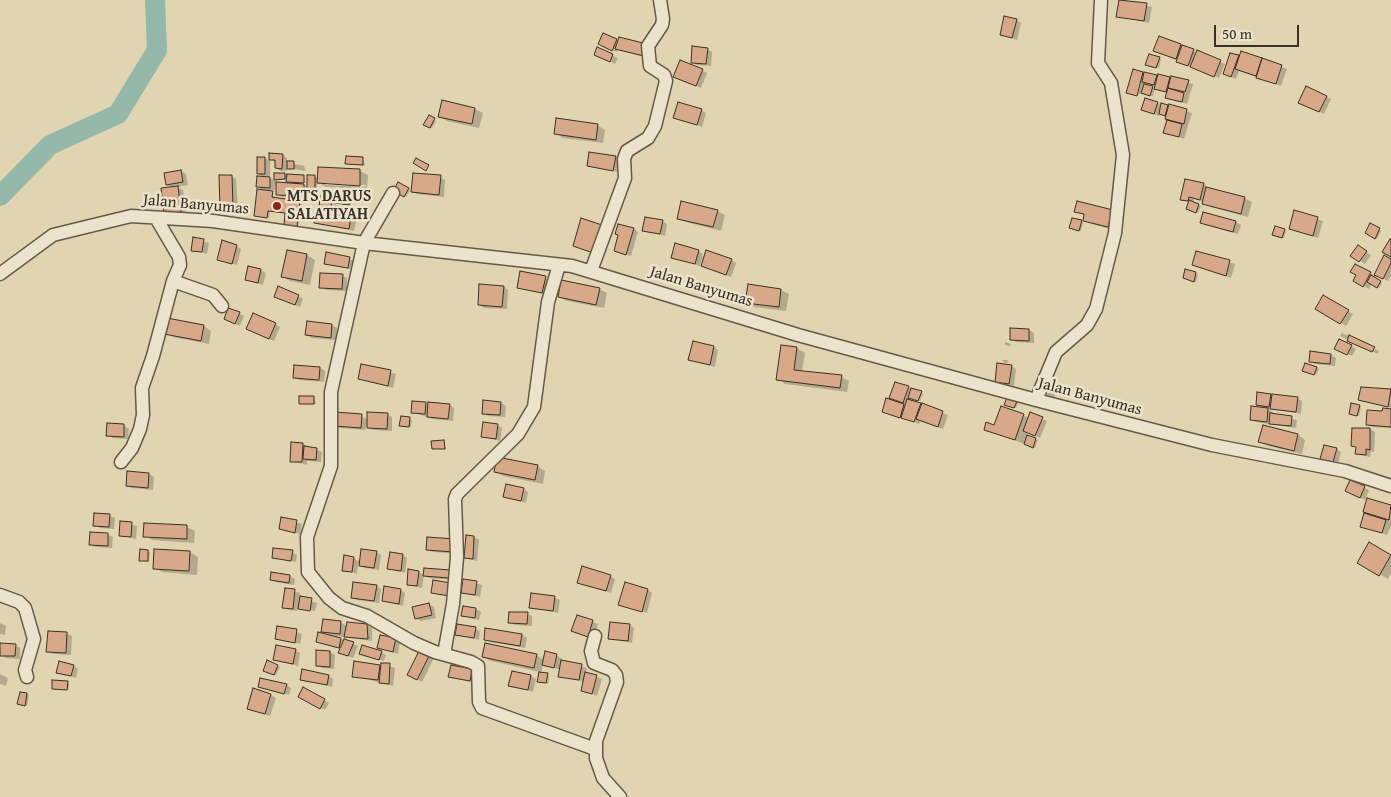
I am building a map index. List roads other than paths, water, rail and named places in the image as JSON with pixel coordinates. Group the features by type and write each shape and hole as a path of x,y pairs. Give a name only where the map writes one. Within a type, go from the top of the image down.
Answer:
{"street":[{"path":"591,270 625,178 624,159 627,151 648,138 656,126 666,81 664,75 650,66 648,46 663,19 660,0"},
{"path":"1036,400 1056,352 1087,325 1096,309 1115,233 1123,176 1123,155 1111,83 1098,63 1101,0"},
{"path":"393,193 364,243 331,392 331,466 306,537 308,572 329,598 342,608 367,616 414,643 478,666 479,702 482,708 595,749"},
{"name":"Jalan Banyumas","path":"0,274 53,235 120,217 156,218 261,227 364,243 559,265 591,270 798,335 1036,400 1212,445 1345,471 1391,486"},
{"path":"121,462 132,448 140,429 143,415 142,388 153,356 173,281 181,261 156,218"},
{"path":"444,654 453,604 457,557 458,532 455,499 457,494 478,476 502,448 518,434 534,407 548,302 559,265"},
{"path":"173,281 213,296 222,306"},
{"path":"0,595 19,602 25,608 34,640 25,670 27,676"},
{"path":"596,636 591,651 594,662 612,670 616,675 617,682 595,749 603,778 620,797"}],"waterway":[{"path":"0,196 50,145 118,114 157,50 155,0"}],"place":[{"name":"MTS DARUS SALATIYAH","path":"277,206"}]}
